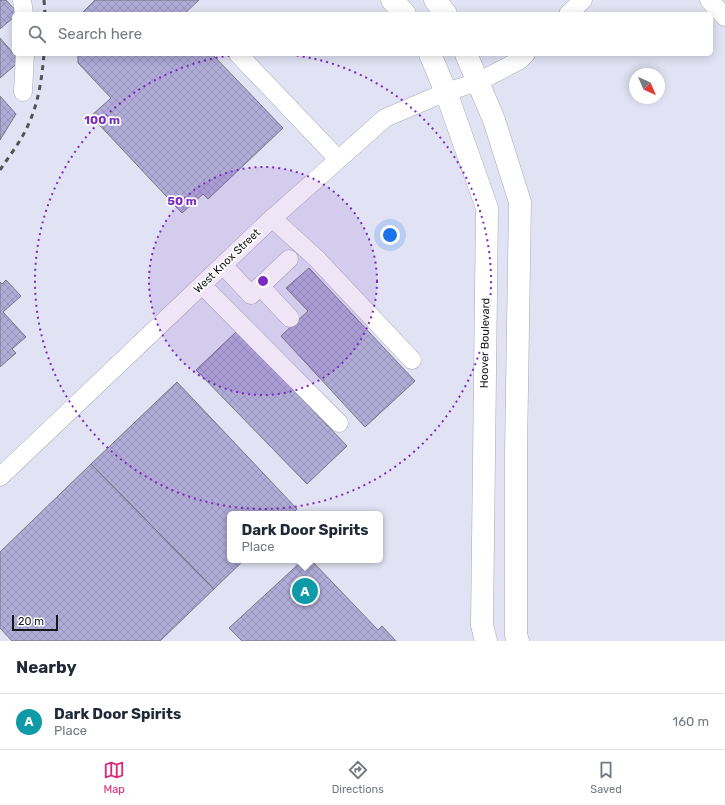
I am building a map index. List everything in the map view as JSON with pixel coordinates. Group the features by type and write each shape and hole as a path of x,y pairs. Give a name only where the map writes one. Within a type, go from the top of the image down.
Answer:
{"main road":[{"path":"392,0 402,12"},
{"path":"435,0 444,12"},
{"name":"Hoover Boulevard","path":"431,56 446,92 487,208 482,625 486,641"},
{"path":"467,56 494,120 520,202 516,450 516,635 518,641"}],"street":[{"path":"22,0 24,12"},
{"path":"570,12 583,0"},
{"path":"709,0 725,17"},
{"path":"23,92 25,56"},
{"path":"240,56 338,159"},
{"name":"West Knox Street","path":"0,477 272,218 385,118 446,92 478,82 520,60 524,56"},
{"path":"272,218 317,259 412,360"},
{"path":"222,265 251,295 289,258"},
{"path":"202,285 339,423"},
{"path":"260,286 290,318"}],"shaded area":[{"path":"0,0 725,0 725,641 0,641"}],"building":[{"path":"0,0 6,0 17,12 12,12 12,19 0,29"},
{"path":"95,0 199,0 186,12 83,12"},
{"path":"0,38 12,52 12,56 16,56 20,61 0,78"},
{"path":"78,56 214,56 283,128 208,199 203,194 182,213 91,116 111,98 78,63"},
{"path":"0,96 16,114 0,140"},
{"path":"309,268 415,381 365,427 281,336 308,311 286,288"},
{"path":"6,280 21,296 3,312 26,337 12,349 16,353 0,367 0,282 2,284"},
{"path":"237,331 347,446 307,484 196,370"},
{"path":"177,382 297,509 295,511 227,511 227,563 241,563 214,589 91,464"},
{"path":"91,464 214,589 160,641 12,641 0,628 0,552"},
{"path":"300,563 314,563 378,630 382,626 396,641 242,641 229,628"}],"railway":[{"path":"44,0 45,12"},
{"path":"0,170 23,135 32,115 40,89 44,56"}],"place":[{"name":"Dark Door Spirits","path":"305,591"}]}
